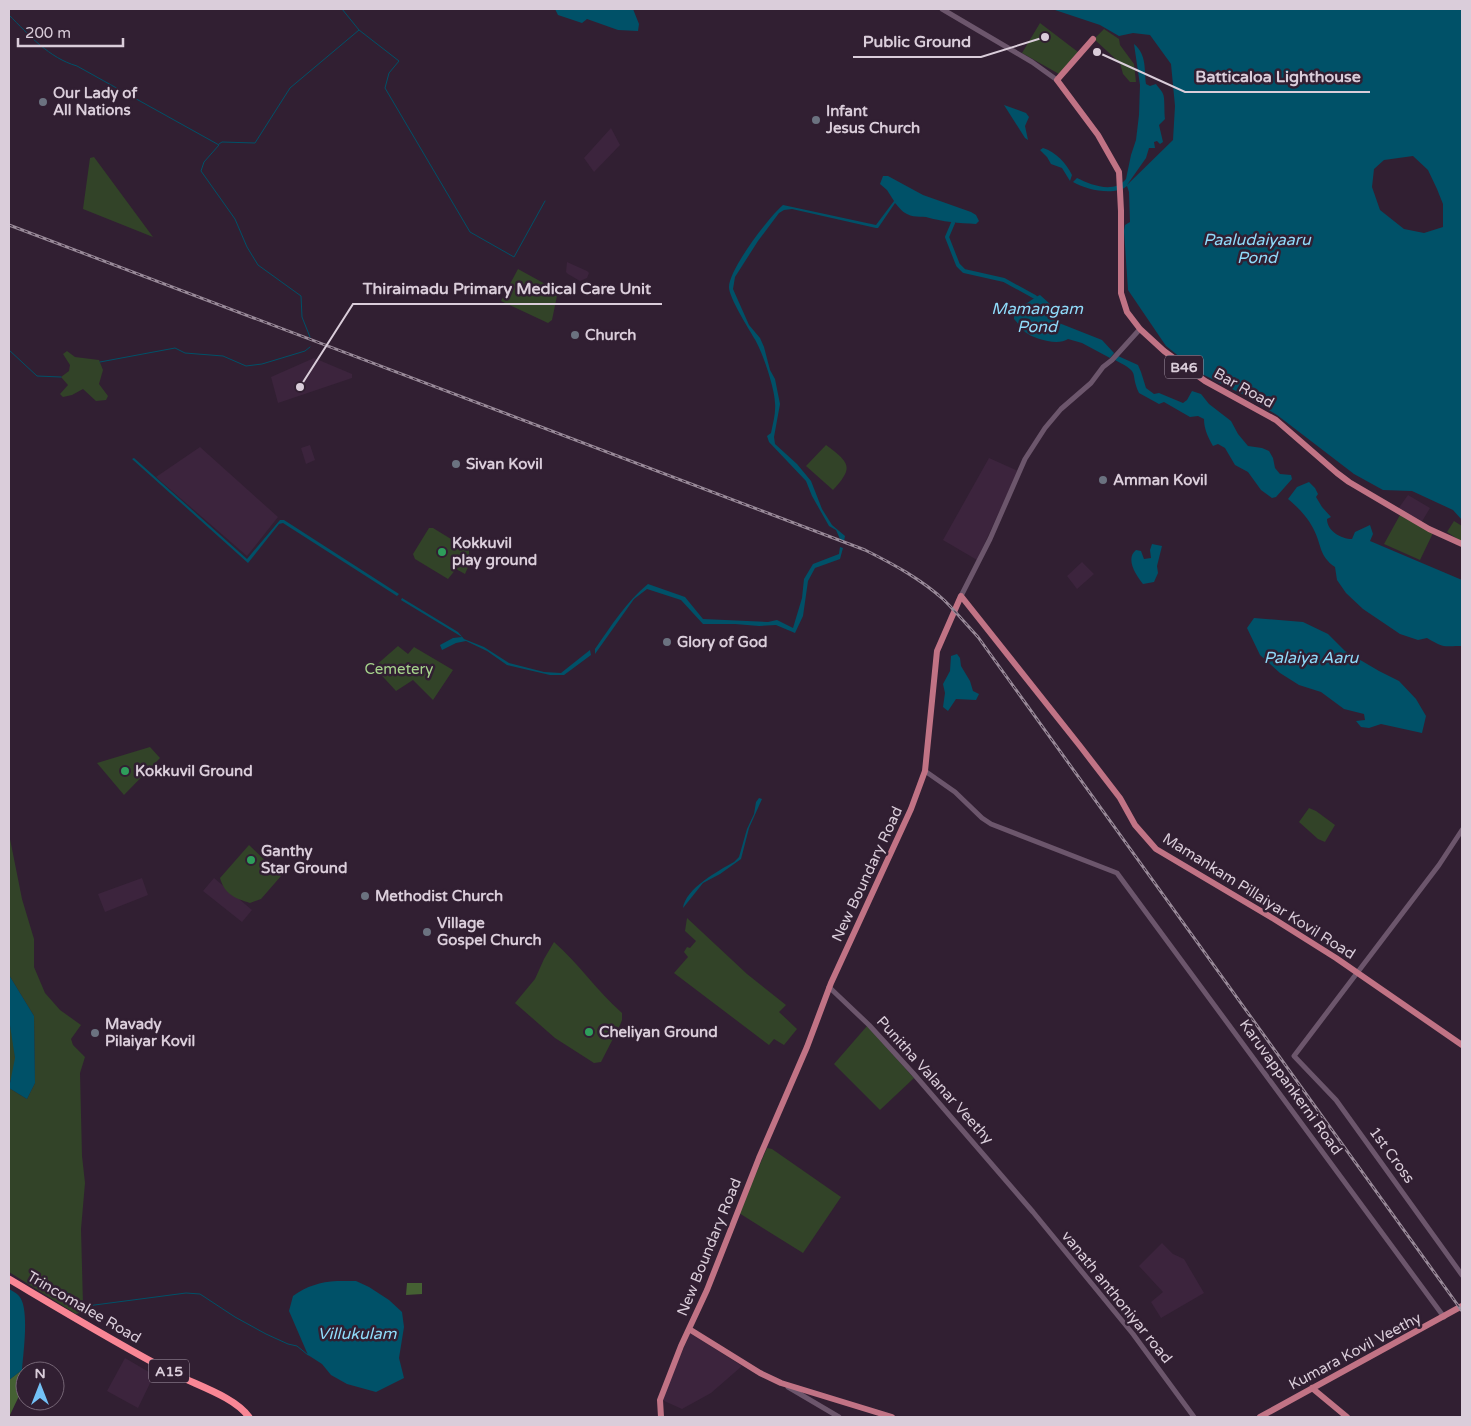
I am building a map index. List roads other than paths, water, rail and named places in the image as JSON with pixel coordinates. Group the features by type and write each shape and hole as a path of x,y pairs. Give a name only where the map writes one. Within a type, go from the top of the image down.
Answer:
{"highway":[{"name":"Trincomalee Road","path":"9,1279 115,1342 186,1380 233,1402 244,1410 249,1417"}],"main road":[{"path":"1057,80 1093,39"},
{"name":"Bar Road","path":"1057,80 1098,135 1120,172 1121,293 1127,312 1140,329 1164,351 1204,381 1276,420 1336,473 1349,482 1429,529 1462,544"},
{"name":"New Boundary Road","path":"661,1417 660,1400 807,1046 829,986 911,810 925,772 936,651 961,596"},
{"name":"Mamankam Pillaiyar Kovil Road","path":"961,596 1120,798 1136,825 1156,849 1274,919 1356,972 1462,1045"},
{"name":"Kumara Kovil Veethy","path":"1260,1417 1462,1306"},
{"path":"689,1329 760,1373 781,1382 892,1417"},
{"path":"1312,1388 1347,1417"}],"street":[{"path":"942,9 1032,62 1057,80"},
{"name":"New Boundary Road","path":"961,596 990,539 1025,459 1045,428 1061,409 1091,383 1140,329"},
{"name":"Karuvappankerni Road","path":"925,772 955,792 991,824 1117,873 1444,1317"},
{"path":"1356,972 1435,870 1462,830"},
{"name":"1st Cross","path":"1356,972 1294,1056 1336,1100 1462,1275"},
{"name":"Punitha Valanar Veethy","path":"829,986 914,1073 1018,1195"},
{"name":"vanath anthoniyar road","path":"1018,1195 1129,1329 1194,1417"},
{"path":"781,1382 839,1417"}],"water":[{"path":"555,9 633,9 639,24 638,31 618,30 587,19 582,23 558,15"},
{"name":"Paaludaiyaaru Pond","path":"1052,9 1462,9 1462,520 1453,510 1412,491 1383,490 1354,474 1277,415 1244,395 1200,373 1166,346 1128,290 1124,231 1125,225 1130,222 1127,186 1115,191 1100,191 1073,182 1077,178 1102,187 1109,187 1121,184 1126,179 1136,140 1139,115 1140,85 1134,44 1143,58 1146,84 1150,86 1156,84 1163,94 1165,119 1159,125 1163,142 1160,144 1157,141 1154,142 1155,148 1149,148 1146,158 1127,185 1173,140 1175,106 1171,64 1150,35 1133,33 1119,36 1100,25","holes":["1413,156 1428,170 1443,204 1443,227 1424,233 1404,229 1380,210 1372,187 1374,169 1384,160"]},
{"path":"1004,105 1026,113 1029,117 1025,126 1028,140 1025,138"},
{"path":"1043,148 1052,152 1064,162 1072,175 1070,181 1062,168 1051,164 1040,150"},
{"path":"883,176 888,176 923,195 971,212 976,215 979,221 976,224 912,216 904,212 895,203 878,228 792,209 784,210 779,213 758,241 735,277 733,289 749,325 760,338 770,370 775,379 780,404 774,437 775,444 797,464 811,481 822,509 832,525 845,536 844,541 840,539 836,530 829,526 806,481 769,442 767,436 771,433 775,410 773,389 761,351 735,305 729,287 735,268 742,256 760,231 783,205 876,225 894,201 887,190 880,184"},
{"name":"Mamangam Pond","path":"1040,295 1050,304 1059,323 1102,340 1114,353 1110,358 1082,343 1068,339 1058,342 1046,341 1025,332 1014,319 1014,311 1016,307 1026,304"},
{"path":"1118,356 1138,365 1146,388 1154,394 1159,393 1183,403 1192,391 1201,394 1209,404 1231,421 1238,434 1248,446 1269,451 1275,468 1280,474 1291,475 1292,479 1276,497 1272,498 1261,490 1248,472 1235,465 1225,448 1218,444 1213,446 1207,433 1204,419 1198,416 1190,417 1164,402 1159,404 1139,393 1132,371 1115,360"},
{"path":"134,458 247,559 280,520 284,520 399,594 397,596 283,523 279,524 248,563 132,459"},
{"path":"1309,482 1315,488 1318,494 1316,497 1322,507 1331,517 1327,519 1329,527 1335,534 1343,538 1352,539 1355,532 1370,525 1373,534 1370,541 1462,580 1462,646 1444,646 1427,638 1418,640 1400,634 1363,609 1346,593 1337,580 1335,567 1323,555 1312,526 1303,513 1288,499 1297,487"},
{"path":"1152,544 1162,546 1157,566 1158,573 1154,582 1143,584 1137,576 1131,558 1136,550 1141,551 1144,559 1151,558 1150,550"},
{"path":"840,547 843,548 840,559 815,568 808,581 803,616 795,633 776,625 703,624 681,600 647,589 634,599 595,654 595,649 619,615 648,584 685,597 703,619 768,622 777,620 793,628 802,598 804,579 813,564 839,554"},
{"path":"402,598 458,632 464,639 484,647 509,663 544,672 561,673 590,650 591,655 564,675 550,675 507,665 487,651 466,641 456,643 442,650 440,645 453,638 462,637 401,600"},
{"name":"Palaiya Aaru","path":"1254,618 1303,622 1328,634 1345,651 1399,681 1416,699 1426,716 1422,733 1381,724 1369,728 1361,727 1356,721 1365,720 1364,714 1344,709 1321,692 1299,685 1280,673 1260,655 1247,628"},
{"path":"957,654 973,691 979,694 976,700 956,699 948,711 943,707 945,693 943,684 950,671 951,656"},
{"path":"759,798 762,799 749,828 741,859 703,883 683,908 685,901 696,887 739,857 747,829 754,814 756,802"},
{"path":"9,975 34,1016 35,1083 27,1099 9,1088 15,1058 9,1019"},
{"name":"Villukulam","path":"337,1281 356,1281 369,1287 389,1300 402,1312 404,1327 399,1358 404,1378 376,1392 347,1384 331,1375 322,1364 308,1355 289,1311 293,1296 314,1285"},
{"path":"9,1289 18,1295 22,1302 25,1320 23,1361 15,1361 15,1375 9,1380"}],"waterway":[{"path":"219,144 222,142 255,143 290,88 359,30 342,9"},
{"path":"9,15 48,52 77,66 219,145 204,162 201,171 235,219 247,247 258,265 301,296 302,317 310,337"},
{"path":"359,30 399,61 389,73 385,88 470,232 514,257 545,201"},
{"path":"953,223 947,237 958,265 964,271 1004,280 1035,297"},
{"path":"100,362 175,348 185,353 223,356 246,366 262,364 305,351 310,347"},
{"path":"9,350 37,376 61,377"},
{"path":"67,1292 75,1300 87,1306 186,1293 200,1294 235,1317 266,1334 297,1346 308,1355"}],"railway":[{"path":"9,225 865,550 896,566 926,585 944,600 978,637 1462,1311"}],"place":[{"name":"Public Ground","path":"1045,37"},
{"name":"Batticaloa Lighthouse","path":"1097,52"},
{"name":"Our Lady of All Nations","path":"43,102"},
{"name":"Infant Jesus Church","path":"816,120"},
{"name":"Church","path":"575,335"},
{"name":"Thiraimadu Primary Medical Care Unit","path":"300,387"},
{"name":"Sivan Kovil","path":"456,464"},
{"name":"Amman Kovil","path":"1103,480"},
{"name":"Kokkuvil play ground","path":"442,552"},
{"name":"Glory of God","path":"667,642"},
{"name":"Kokkuvil Ground","path":"125,771"},
{"name":"Ganthy Star Ground","path":"251,860"},
{"name":"Methodist Church","path":"365,896"},
{"name":"Village Gospel Church","path":"427,932"},
{"name":"Cheliyan Ground","path":"589,1032"},
{"name":"Mavady Pilaiyar Kovil","path":"95,1033"}],"park label":[{"name":"Cemetery","path":"399,669"}]}
